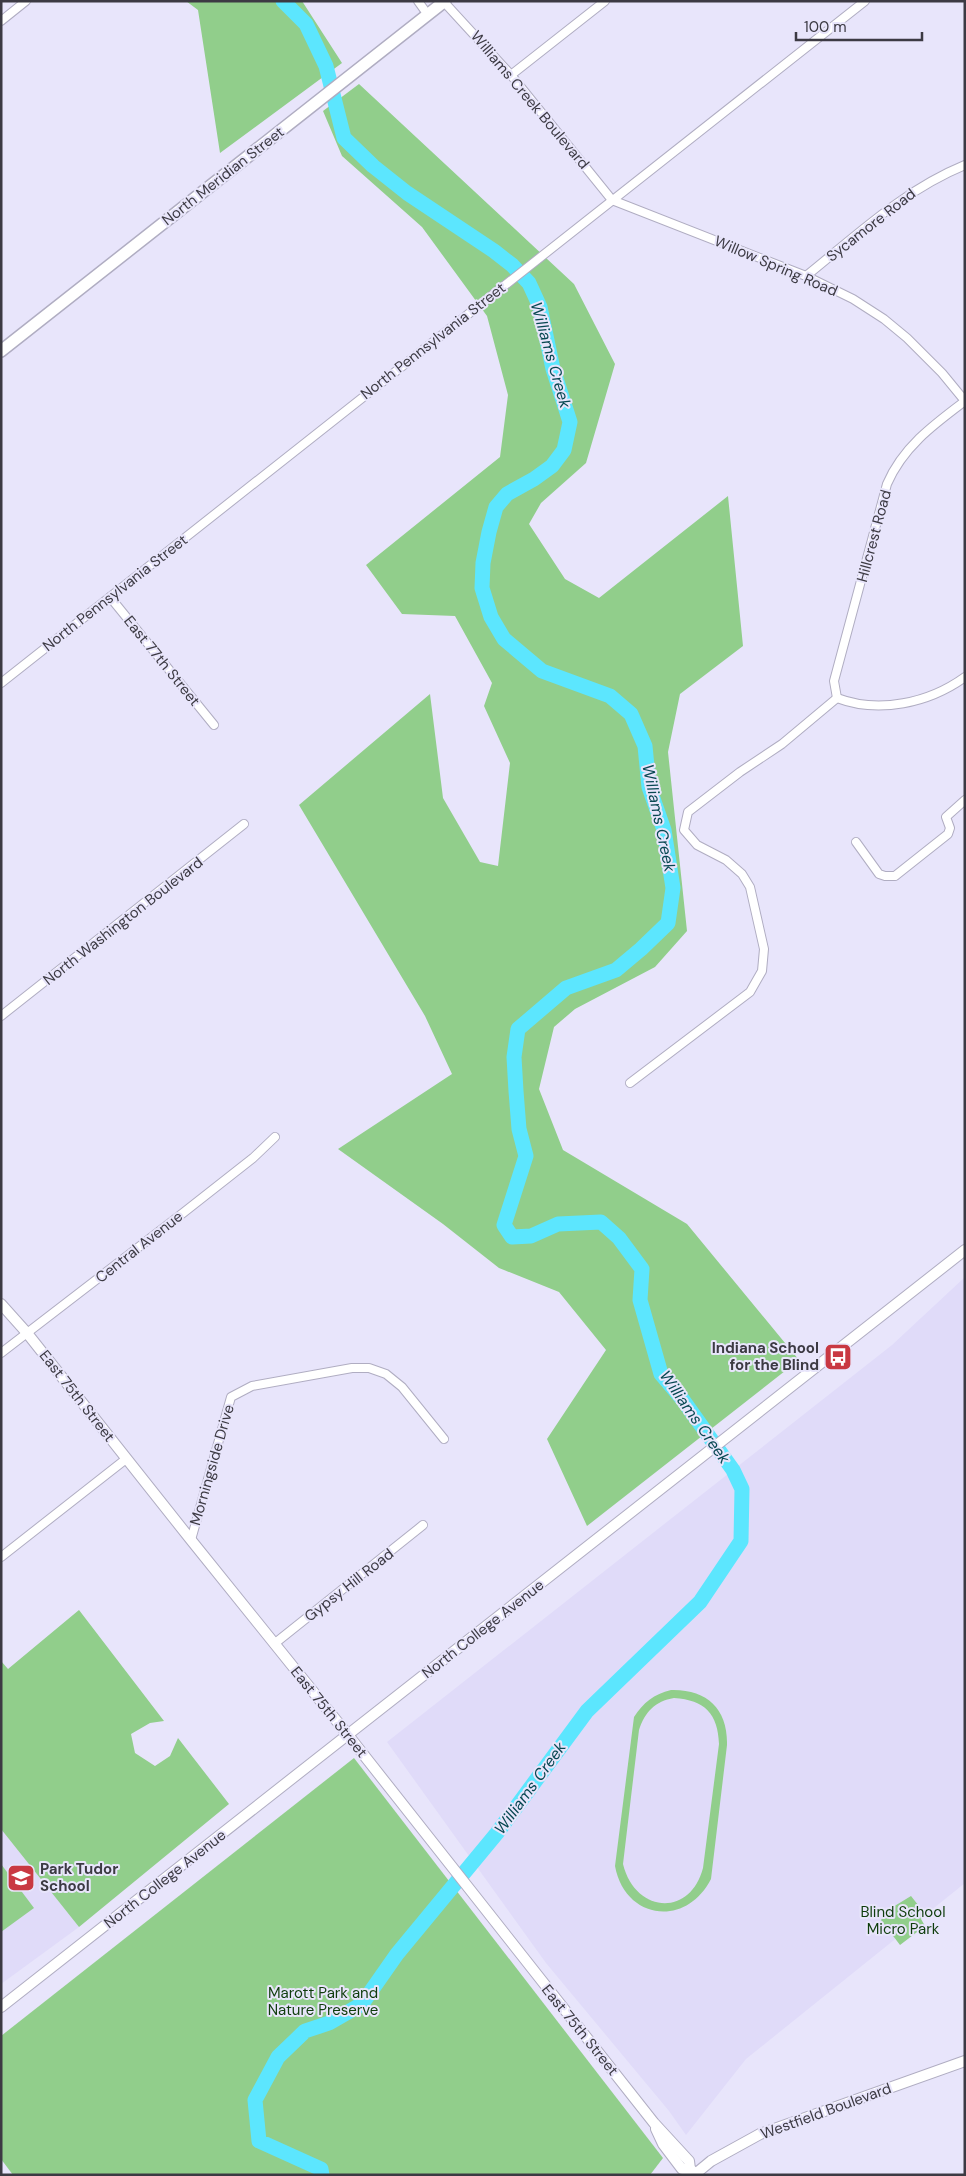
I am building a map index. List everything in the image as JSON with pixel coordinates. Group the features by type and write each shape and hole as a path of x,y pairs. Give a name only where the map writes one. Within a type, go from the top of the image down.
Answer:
{"main road":[{"name":"North Meridian Street","path":"1,351 445,2"}],"street":[{"path":"1,21 26,1"},
{"path":"418,1 428,15"},
{"path":"512,75 606,1"},
{"name":"North Pennsylvania Street","path":"1,683 865,1"},
{"name":"Williams Creek Boulevard","path":"445,2 512,75 612,200"},
{"name":"Sycamore Road","path":"806,276 899,200 921,186 965,164"},
{"name":"Willow Spring Road","path":"612,200 806,276 853,300 895,328 942,373 965,401"},
{"name":"Hillcrest Road","path":"837,698 834,681 893,471 914,442 965,401"},
{"name":"East 77th Street","path":"110,597 214,725"},
{"path":"630,1083 750,992 762,971 764,949 750,887 742,874 726,860 697,845 684,830 688,812 740,772 782,744 837,698 872,705 903,703 935,694 965,678"},
{"path":"856,842 880,874 896,876 948,834 950,828 946,817 965,800"},
{"name":"North Washington Boulevard","path":"1,1016 244,824"},
{"name":"Central Avenue","path":"1,1354 254,1158 275,1137"},
{"name":"North College Avenue","path":"1,2007 965,1250"},
{"name":"East 75th Street","path":"1,1304 27,1333 190,1540 348,1735 654,2123 689,2161 694,2173"},
{"name":"Morningside Drive","path":"190,1540 231,1397 252,1386 352,1368 372,1369 386,1374 402,1387 444,1439"},
{"path":"1,1557 126,1459"},
{"name":"Gypsy Hill Road","path":"274,1644 424,1525"},
{"name":"Westfield Boulevard","path":"694,2173 727,2151 760,2134 965,2061"}],"shaded area":[{"path":"965,1277 965,1883 746,2059 686,2135 669,2111 546,1963 387,1742 892,1345"},
{"name":"Park Tudor School","path":"1,1829 79,1927 1,1984"}],"green space":[{"path":"186,1 302,1 342,63 220,153 198,10"},
{"path":"359,84 574,284 615,364 586,463 541,503 529,524 565,579 599,598 728,496 743,646 680,694 668,752 687,931 655,967 575,1009 554,1027 539,1089 563,1150 687,1224 799,1360 587,1526 547,1439 606,1350 559,1292 499,1268 443,1224 338,1149 452,1074 425,1016 299,805 430,694 443,798 480,862 498,866 510,763 484,706 492,683 455,616 402,614 366,565 500,457 508,395 487,316 422,227 342,156 323,111"},
{"path":"79,1610 164,1721 150,1723 131,1734 135,1753 155,1766 170,1756 178,1738 229,1804 79,1927 1,1829 1,1661 8,1669"},
{"path":"671,1690 695,1693 705,1697 713,1704 724,1721 727,1745 711,1879 700,1895 687,1905 672,1911 657,1911 643,1907 631,1898 621,1884 615,1866 634,1717 641,1707 650,1700 659,1694","holes":["667,1699 685,1699 708,1710 716,1724 719,1744 703,1868 696,1884 687,1895 675,1902 663,1903 650,1900 639,1892 629,1880 623,1864 639,1730 644,1718 656,1705"]},
{"name":"Marott Park and Nature Preserve","path":"354,1758 663,2158 650,2175 13,2175 1,2159 1,2036"},
{"path":"1,1864 34,1908 1,1932"},
{"name":"Blind School Micro Park","path":"911,1896 926,1915 921,1919 925,1926 900,1945 881,1920 888,1910"}],"waterway":[{"name":"Williams Creek","path":"283,1 306,24 326,66 344,138 373,166 407,193 512,265 529,283 540,307 553,369 570,422 564,450 552,466 534,479 507,494 496,507 483,563 482,588 491,617 504,639 542,671 610,696 631,714 645,746 649,787 664,830 673,888 668,923 641,949 616,970 566,988 518,1029 514,1057 516,1091 519,1129 526,1156 504,1225 512,1237 531,1236 558,1224 601,1222 619,1238 642,1269 640,1300 661,1374 683,1400 733,1470 742,1489 741,1541 700,1602 587,1711 497,1833 397,1954 362,2004 329,2023 305,2031 278,2057 255,2100 259,2141 321,2169 322,2175"}],"place":[{"name":"Indiana School for the Blind","path":"838,1357"},
{"name":"Park Tudor School","path":"21,1878"}]}
